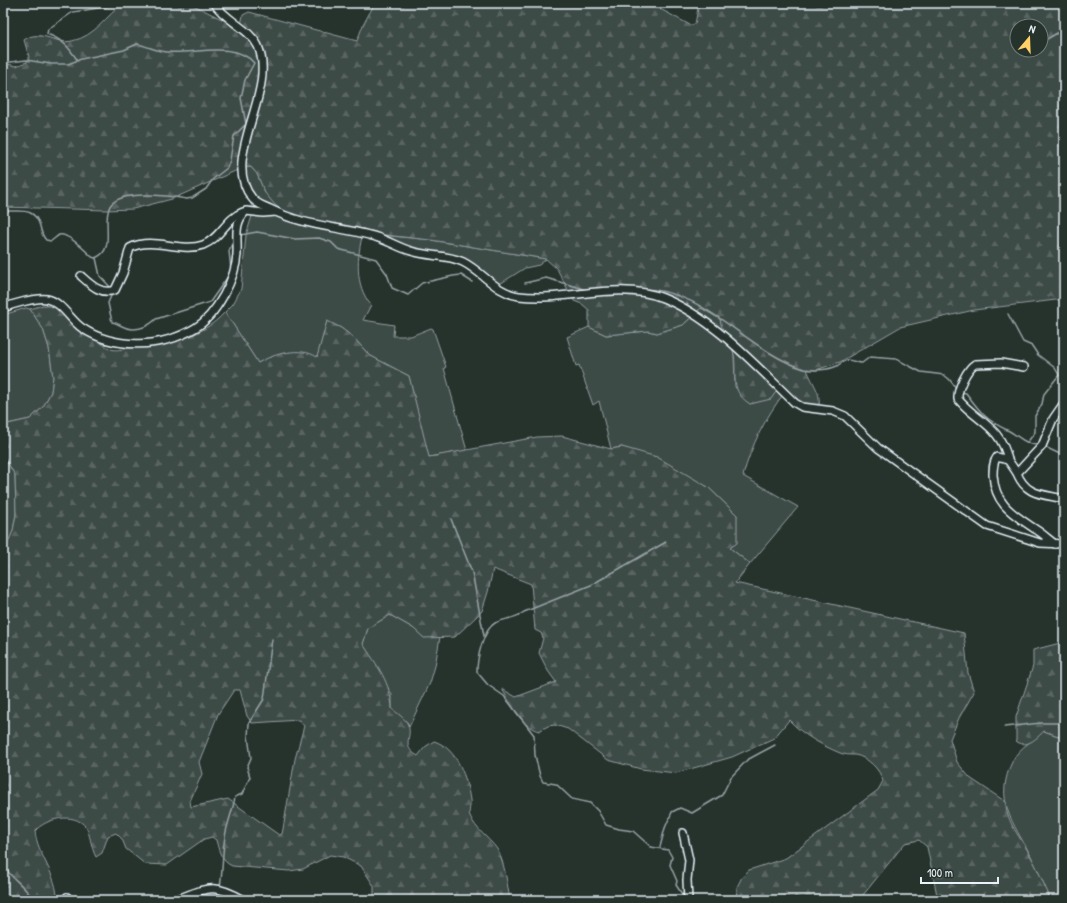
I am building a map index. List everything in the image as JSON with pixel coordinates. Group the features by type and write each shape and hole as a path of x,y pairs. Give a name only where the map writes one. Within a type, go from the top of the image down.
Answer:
{"street":[{"path":"214,3 223,15 250,36 257,45 262,76 258,98 244,151 243,176 246,188 255,201 276,212 317,226 369,235 410,251 456,259 477,270 503,291 513,295 542,297 579,293 625,292 650,294 670,302 696,316 713,329 795,403 802,407 833,411 845,416 885,453 987,526 1040,543 1064,544"},
{"path":"81,276 100,290 108,292 115,290 123,273 130,248 136,245 164,244 193,247 203,245 210,241 232,218 246,211 263,213 276,212"},
{"path":"3,308 46,299 58,304 70,318 82,328 101,338 120,342 152,343 177,338 197,328 218,305 226,292 231,280 237,254 237,224 240,217 246,211"},
{"path":"1024,367 1001,363 975,364 969,370 958,396 963,405 984,421 998,435 1005,448 1008,460 1023,485 1032,492 1064,499"},
{"path":"1016,473 1042,446 1053,419 1064,403"},
{"path":"1008,460 997,457 993,466 994,482 1003,504 1016,517 1036,529 1055,544"},
{"path":"683,833 689,860 687,880 688,900"},
{"path":"175,900 213,888 224,889 244,900"}],"green space":[{"path":"124,3 189,3 236,26 241,25 243,15 249,12 357,41 363,25 375,3 649,3 690,25 695,24 699,3 1064,3 1064,299 974,310 900,327 840,362 816,370 807,369 818,394 818,410 809,409 778,389 771,399 750,404 743,398 738,392 736,385 735,363 732,347 724,334 720,319 701,308 683,325 657,333 648,331 606,335 589,327 589,310 582,304 574,301 557,269 546,259 431,240 329,229 285,212 275,205 265,193 257,174 251,167 242,168 172,199 133,209 106,210 3,207 3,63 16,66 27,62 29,57 24,40 30,37 42,36 66,42 88,35"},
{"path":"251,167 257,174 265,193 363,233 358,261 359,279 362,289 371,305 363,320 394,325 393,336 411,336 431,328 433,329 446,367 444,368 467,451 428,457 409,376 369,355 354,338 341,328 327,321 317,358 310,354 295,352 271,357 258,363 225,312 233,304 241,289 246,235 252,216 252,207 244,185 242,168"},
{"path":"370,234 431,240 546,259 539,265 525,268 498,285 475,268 450,261 423,257"},
{"path":"43,305 62,311 102,344 115,350 168,343 193,335 205,329 225,312 258,363 287,352 303,352 317,357 327,321 341,328 354,338 369,355 409,376 429,457 537,437 562,436 611,449 622,447 657,457 708,487 737,515 737,543 730,548 750,564 735,583 964,633 968,673 974,692 959,718 950,739 957,762 970,778 1006,802 1006,809 1011,823 1033,860 1051,900 938,900 927,847 919,840 905,843 859,900 804,900 795,896 793,900 736,900 737,887 742,877 749,870 786,858 878,790 883,781 879,772 872,764 860,756 842,754 819,743 806,735 789,720 774,738 732,757 676,773 641,769 608,760 568,729 555,725 548,726 539,731 532,728 527,725 517,714 502,689 516,697 556,682 548,671 539,653 543,638 541,633 535,630 531,584 493,569 482,611 455,637 424,638 413,628 390,615 368,628 363,644 378,667 386,683 392,709 403,718 408,725 408,745 410,749 418,756 425,747 434,741 449,750 460,765 469,791 470,816 475,825 494,845 500,855 510,900 374,900 374,886 361,866 343,857 330,855 303,869 289,871 232,866 225,861 219,852 216,840 212,837 204,839 167,865 145,864 126,849 122,839 116,833 108,836 102,853 96,857 86,827 81,822 74,819 60,818 46,823 35,831 39,848 54,882 57,900 3,900 3,827 6,824 6,816 3,809 3,554 13,531 16,514 15,475 3,455 3,425 30,419 43,407 51,392 53,377 49,348 43,329 30,309","holes":["234,690 240,690 247,716 252,723 299,720 304,726 295,759 282,834 279,835 228,799 191,807 190,801 202,774 199,762 218,714"]},
{"path":"26,308 30,309 43,329 49,348 53,377 51,392 43,407 30,419 3,425 3,315"},
{"path":"701,308 720,319 724,334 732,346 734,355 735,387 750,404 767,399 779,389 785,392 760,432 750,454 743,476 798,507 750,564 730,548 737,515 708,487 622,447 611,449 599,401 593,405 579,365 576,366 567,337 589,327 606,335 648,331 657,333 683,325"},
{"path":"3,456 15,475 16,514 13,531 7,549 4,550"},
{"path":"390,615 413,628 424,637 440,637 435,666 430,683 409,727 408,723 392,709 392,695 363,644 368,628"},
{"path":"1064,642 1064,738 1044,731 1031,742 1023,744 1020,743 1016,741 1016,717 1033,666 1033,650"},
{"path":"1044,731 1064,738 1064,900 1051,900 1031,856 1012,821 1005,799 1007,774 1013,760 1023,747"}],"waterway":[{"path":"78,61 65,44 47,34 48,29 73,12 130,3"},
{"path":"836,3 848,6"},
{"path":"1049,38 1064,29"},
{"path":"3,63 26,60 51,64 68,64 81,59 124,50 137,44 167,52 225,50 246,56 254,63 245,80 241,98 246,124 234,136 230,160 227,168 213,179 206,189 192,198 187,199 169,196 146,195 124,197 115,201 110,206 108,212 107,242 102,254 95,258 92,257 67,236 59,235 51,241 46,240 34,215 26,211 3,211"},
{"path":"240,235 257,232 295,239 319,238 331,242 338,249 376,259 387,274 392,288 408,295 422,283 453,276 461,275 472,282"},
{"path":"231,270 229,251 234,239"},
{"path":"96,258 100,276 111,288"},
{"path":"111,296 108,303 112,322 123,327 135,329 147,326 156,319 210,302 229,275"},
{"path":"525,283 546,278 587,290"},
{"path":"639,289 662,291 684,298 704,308 762,348 783,360 807,370 830,368 847,360 862,363 870,357 896,359 921,372 944,375 957,389"},
{"path":"1008,314 1023,342 1032,346 1038,355 1055,368 1059,375 1044,394 1042,404 1035,416 1035,432 1027,443"},
{"path":"961,392 966,393 988,419 1025,441 1037,445"},
{"path":"1045,447 1064,456"},
{"path":"451,519 472,572 484,636"},
{"path":"666,542 591,585 516,616 495,623 484,638 478,659 477,672 488,685 504,696 534,735 535,755 543,782 556,784 572,799 590,803 598,811 606,825 633,831 651,847 668,850 672,857 670,865 677,881 676,885 684,897 684,900"},
{"path":"220,887 223,849 235,797 242,794 250,777 247,767 251,758 248,736 249,723 264,699 272,639"},
{"path":"1004,727 1041,723 1064,723"},
{"path":"660,847 665,828 672,812 680,808 692,813 722,795 731,777 747,760 775,745"},
{"path":"3,862 5,868 26,890 33,900"},
{"path":"219,893 223,900"}]}
